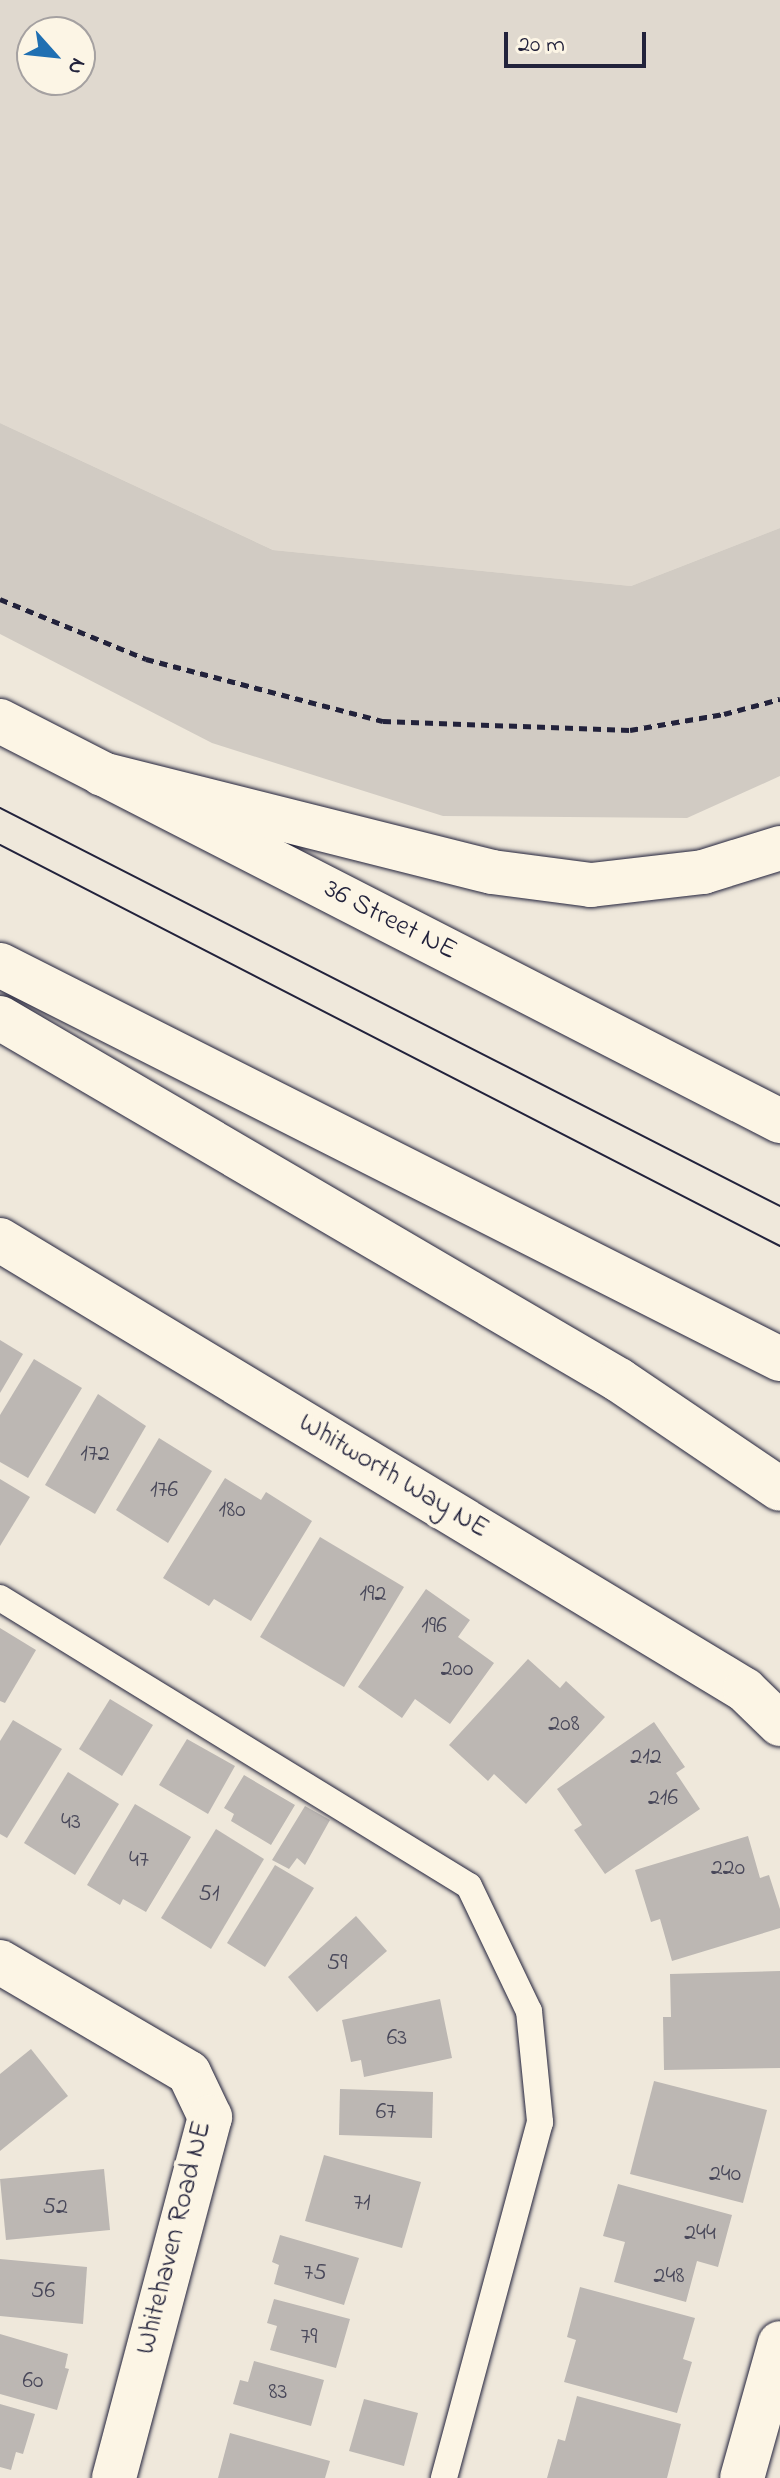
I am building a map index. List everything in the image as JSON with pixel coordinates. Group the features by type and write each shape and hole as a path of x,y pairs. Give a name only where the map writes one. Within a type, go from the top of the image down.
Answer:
{"main road":[{"name":"36 Street NE","path":"0,721 780,1121"},
{"path":"102,774 492,872 591,885 703,872 780,848"},
{"path":"0,965 780,1359"},
{"path":"0,1018 619,1380 780,1489"},
{"name":"Whitworth Way NE","path":"0,1240 745,1690 780,1724"},
{"name":"Whitehaven Road NE","path":"0,1962 189,2073 210,2117 114,2478"},
{"path":"742,2478 780,2343"}],"lane":[{"path":"0,1598 469,1886 529,2011 540,2122 444,2478"}],"path":[{"path":"0,599 146,659 383,721 630,730 724,714 780,699"}],"shaded area":[{"path":"0,0 780,0 780,528 631,586 273,550 0,423"},
{"path":"0,423 273,550 631,586 780,528 780,776 687,818 443,816 212,743 0,634"}],"building":[{"path":"0,1340 23,1354 0,1393"},
{"path":"34,1359 82,1388 28,1478 0,1462 0,1415"},
{"path":"98,1394 146,1426 95,1514 45,1485"},
{"path":"159,1438 212,1471 168,1543 116,1510"},
{"path":"225,1478 261,1500 266,1492 312,1521 251,1621 214,1599 209,1606 163,1578"},
{"path":"0,1479 30,1497 0,1546"},
{"path":"320,1537 404,1587 344,1687 260,1637"},
{"path":"426,1589 470,1620 458,1637 494,1663 450,1724 415,1699 402,1718 358,1687"},
{"path":"0,1628 36,1650 5,1703 0,1701"},
{"path":"528,1659 560,1688 566,1681 605,1717 526,1804 494,1774 488,1781 449,1745"},
{"path":"110,1699 153,1725 122,1776 79,1749"},
{"path":"13,1720 62,1749 7,1838 0,1834 0,1741"},
{"path":"654,1722 685,1767 676,1773 700,1809 605,1874 574,1830 582,1825 557,1789"},
{"path":"187,1739 235,1766 208,1814 159,1785"},
{"path":"68,1772 119,1804 75,1875 24,1843"},
{"path":"244,1775 295,1805 271,1845 231,1821 234,1814 224,1808"},
{"path":"135,1804 191,1837 146,1912 123,1899 120,1905 87,1885"},
{"path":"305,1806 330,1820 305,1865 297,1858 289,1869 272,1860"},
{"path":"216,1829 264,1859 211,1949 161,1918"},
{"path":"748,1836 760,1878 769,1875 780,1909 780,1928 672,1961 660,1919 651,1922 635,1870"},
{"path":"275,1865 314,1888 265,1967 227,1943"},
{"path":"356,1916 387,1951 317,2012 288,1977"},
{"path":"780,1971 780,2068 664,2070 663,2017 671,2017 670,1974"},
{"path":"440,1999 452,2058 364,2077 361,2060 351,2062 342,2020"},
{"path":"31,2049 68,2096 0,2151 0,2074"},
{"path":"654,2081 767,2110 743,2203 630,2174"},
{"path":"340,2089 433,2092 432,2138 339,2135"},
{"path":"324,2155 421,2182 402,2248 305,2221"},
{"path":"104,2169 110,2230 6,2240 0,2179"},
{"path":"618,2184 732,2215 718,2267 697,2261 686,2302 614,2282 625,2242 603,2236"},
{"path":"280,2235 359,2258 344,2305 274,2284 279,2265 272,2262"},
{"path":"0,2259 87,2267 83,2324 0,2316"},
{"path":"580,2287 695,2318 683,2359 692,2362 677,2413 564,2382 576,2340 567,2337"},
{"path":"274,2299 350,2319 336,2368 270,2350 277,2326 267,2323"},
{"path":"0,2334 68,2354 65,2368 69,2369 57,2410 0,2394"},
{"path":"254,2361 324,2380 311,2426 233,2404 240,2380 248,2382"},
{"path":"577,2396 681,2424 667,2478 547,2478 558,2439 565,2441"},
{"path":"364,2399 418,2413 404,2466 349,2451"},
{"path":"0,2404 35,2414 23,2454 16,2452 11,2470 0,2467"},
{"path":"230,2433 330,2461 325,2478 218,2478"}],"tram line":[{"path":"0,808 780,1206"},
{"path":"0,845 780,1246"}]}
